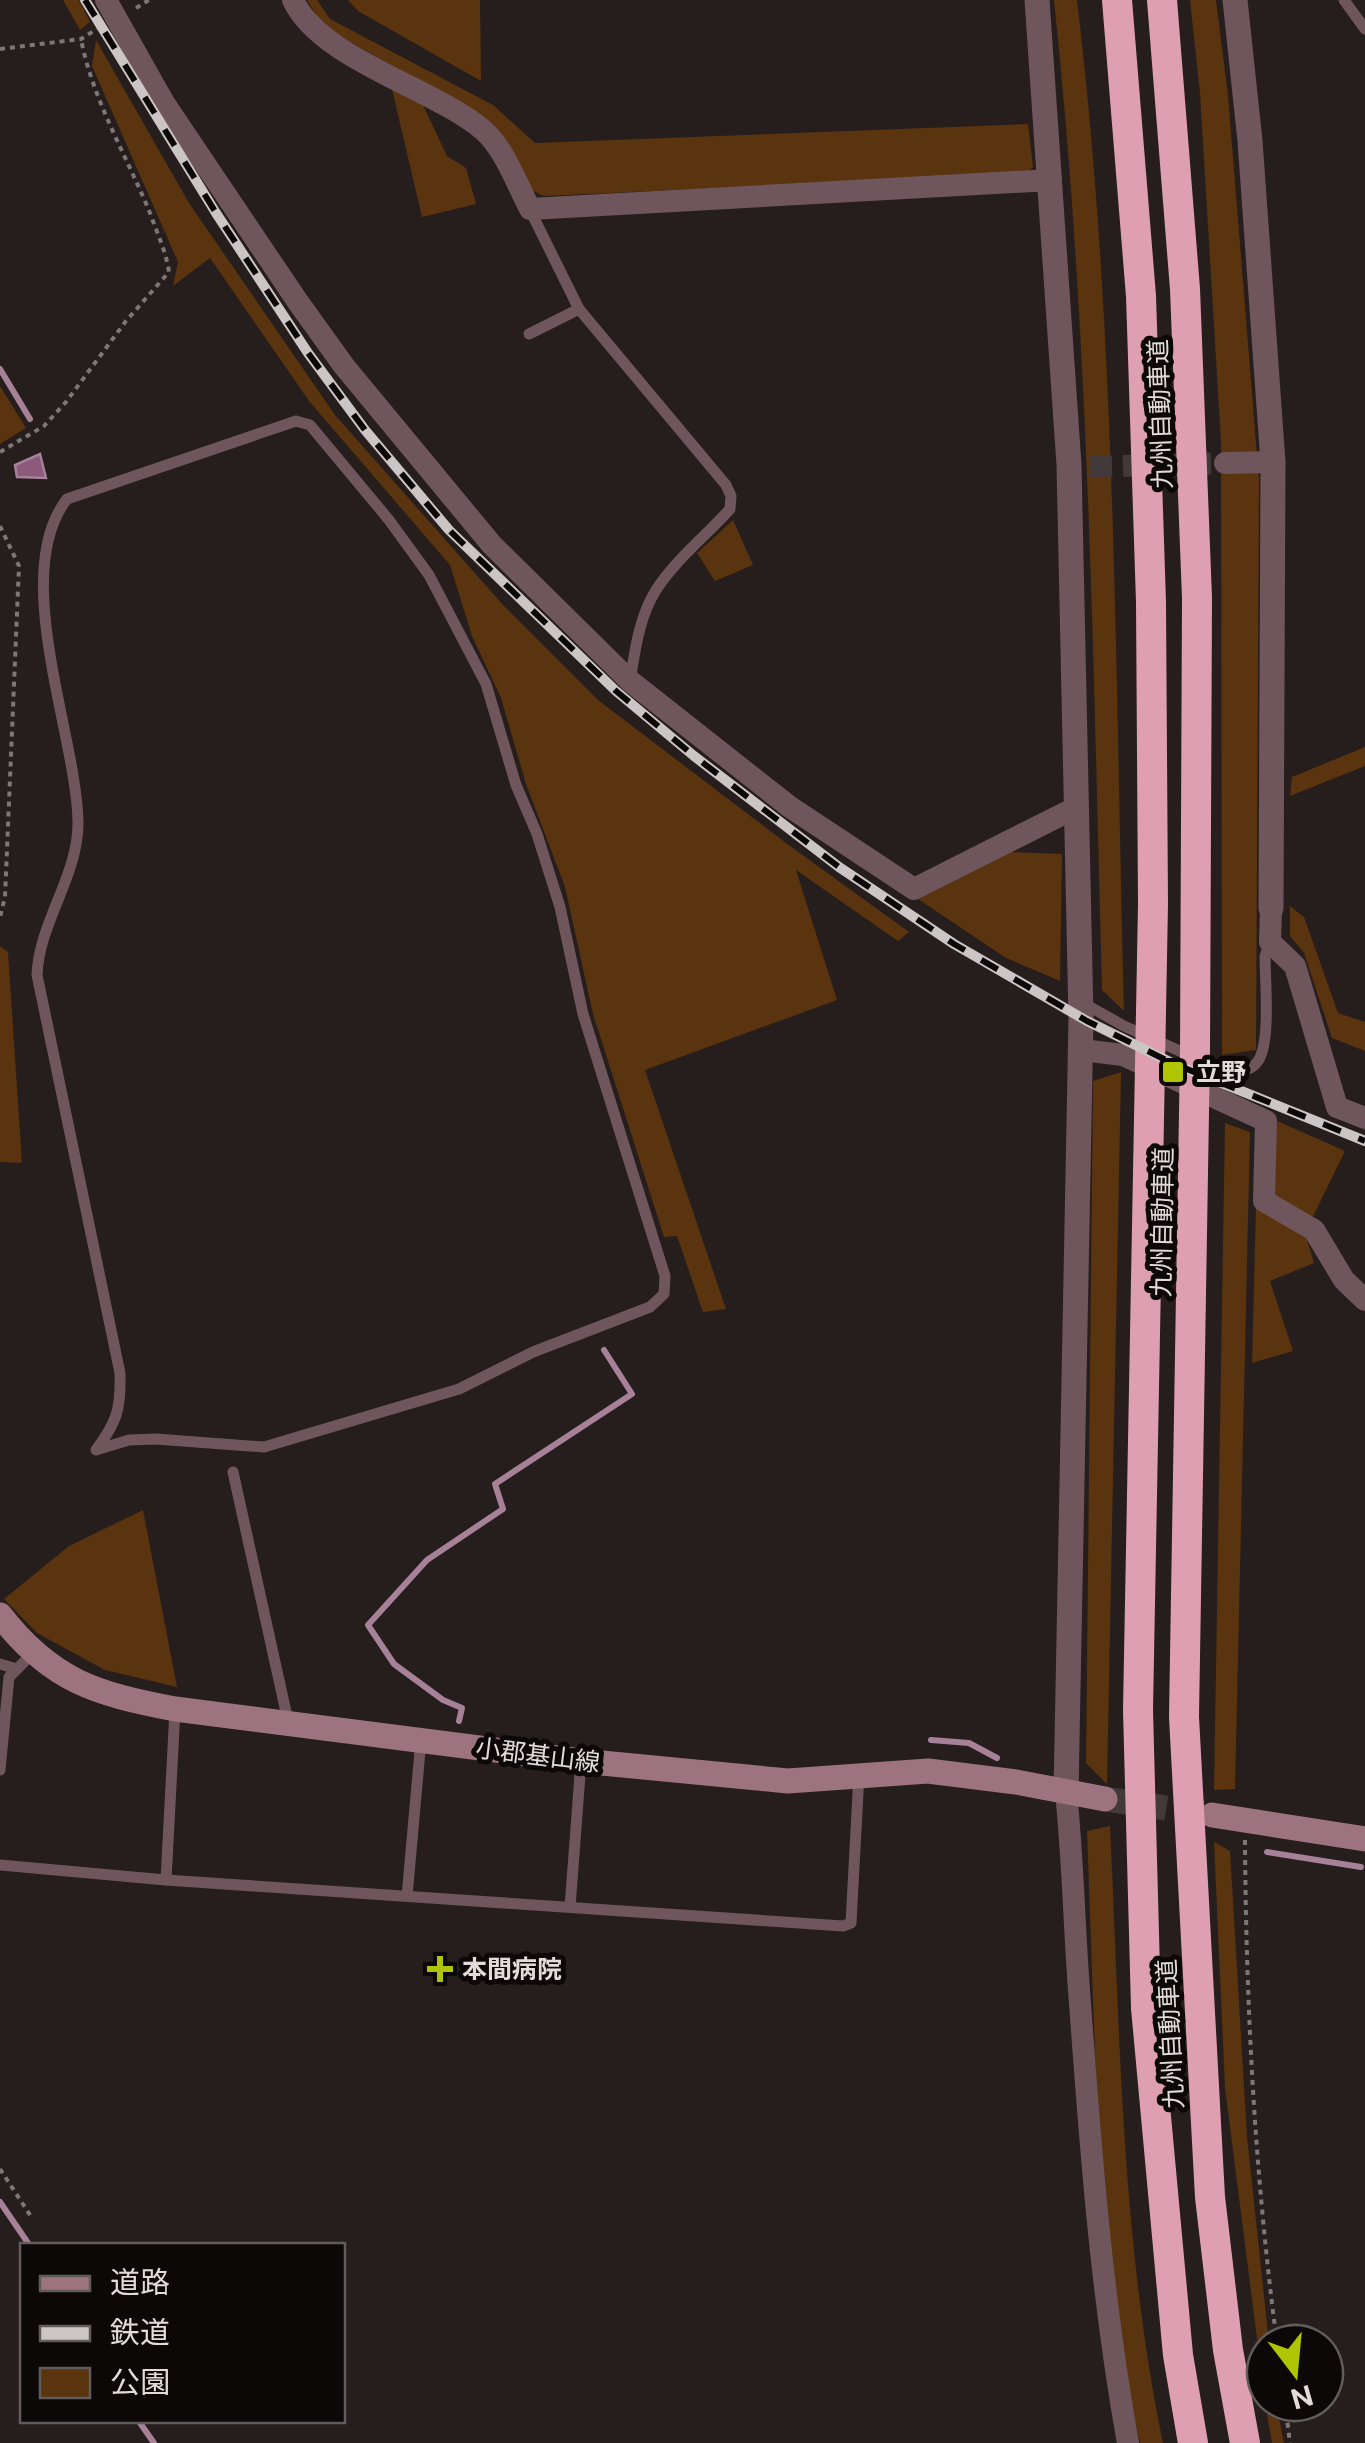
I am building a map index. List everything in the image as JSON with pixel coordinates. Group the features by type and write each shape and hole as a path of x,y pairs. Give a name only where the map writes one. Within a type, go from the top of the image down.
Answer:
{"highway":[{"name":"九州自動車道","path":"1117,0 1139,256 1148,465 1153,886 1138,1710 1146,2008 1178,2355 1193,2443"},
{"name":"九州自動車道","path":"1162,0 1185,289 1197,598 1184,1717 1210,2197 1228,2350 1244,2443"}],"main road":[{"name":"小郡基山線","path":"0,1615 25,1661 113,1697 175,1709 581,1760 788,1781 928,1771 1104,1799"},
{"path":"1212,1815 1365,1839"}],"street":[{"path":"293,0 312,26 348,52 484,131 509,167 530,210 1051,180"},
{"path":"1037,0 1080,466 1077,807 1082,1050 1066,1793 1109,2338 1128,2443"},
{"path":"1235,0 1250,141 1273,462 1270,942 1295,966 1337,1107 1365,1118"},
{"path":"111,9 164,103 218,186 344,366 492,545 630,681 790,807 914,889 1077,807"},
{"path":"1225,463 1273,462"},
{"path":"1082,1050 1123,1055 1266,1121 1264,1201 1314,1230 1344,1280 1365,1300"}],"lane":[{"path":"1344,0 1365,29"},
{"path":"530,210 579,309 726,485 731,496 730,509 654,592 639,629 630,681"},
{"path":"529,334 579,309"},
{"path":"296,421 304,422 389,520 429,575 486,684 516,785 537,834 560,907 583,1014 666,1276 664,1294 650,1307 533,1352 459,1390 264,1447 156,1438 128,1440 96,1450 114,1426 121,1401 120,1373 38,975 38,956 71,864 78,820 43,601 50,526 68,500 296,421"},
{"path":"1081,1002 1222,1070 1249,1070 1259,1061 1264,1044 1266,956 1270,942"},
{"path":"233,1472 289,1724"},
{"path":"0,1664 25,1661"},
{"path":"0,1770 9,1676 25,1661"},
{"path":"166,1880 175,1709"},
{"path":"407,1896 421,1740"},
{"path":"570,1907 581,1760"},
{"path":"0,1864 166,1880 843,1926 851,1924 859,1774"}],"path":[{"path":"0,49 81,39 111,9"},
{"path":"0,452 44,426 169,272 167,257 142,194 87,69 81,39"},
{"path":"0,526 19,566 19,582 5,897 0,917"},
{"path":"1245,1820 1255,2090 1275,2323"},
{"path":"0,2169 32,2218"}],"green space":[{"path":"63,0 79,0 90,22 80,30"},
{"path":"307,0 317,0 330,19 493,105 535,143 1028,124 1033,167 1026,174 544,196 529,189 489,122 323,26"},
{"path":"348,0 480,0 481,81 358,11"},
{"path":"1054,0 1077,0 1100,251 1112,505 1124,1011 1102,990 1082,371"},
{"path":"1190,0 1216,0 1228,95 1259,480 1256,1050 1222,1055 1221,442 1200,93"},
{"path":"96,40 189,203 335,415 504,606 598,700 909,932 898,941 796,870 837,1000 645,1070 726,1309 703,1312 677,1236 664,1237 593,1014 565,887 526,784 501,698 472,636 450,565 309,401 210,258 173,286 178,262 92,66"},
{"path":"391,85 423,105 447,156 466,168 476,204 422,217"},
{"path":"0,386 26,428 0,444"},
{"path":"733,520 753,565 715,581 697,553"},
{"path":"1365,747 1365,766 1290,796 1292,777"},
{"path":"1011,852 1062,854 1060,981 1006,958 918,899"},
{"path":"1290,906 1304,917 1338,1013 1365,1022 1365,1051 1332,1038 1304,953 1290,936"},
{"path":"0,946 8,952 22,1163 0,1162"},
{"path":"1121,1072 1107,1784 1086,1763 1093,1081"},
{"path":"1275,1120 1345,1151 1305,1233 1314,1263 1270,1281 1293,1351 1252,1363 1256,1205"},
{"path":"1225,1123 1250,1132 1235,1789 1214,1790"},
{"path":"143,1510 177,1687 105,1670 37,1633 4,1599 69,1546"},
{"path":"1110,1826 1130,2213 1149,2367 1163,2443 1140,2443 1124,2368 1098,2138 1087,1831"},
{"path":"1214,1842 1230,1851 1247,2136 1267,2323 1255,2323 1225,2088"},
{"path":"1268,2423 1280,2423 1284,2443 1272,2443"}],"shaded area":[{"path":"40,454 46,478 17,477 15,465"}],"waterway":[{"path":"0,369 30,419"},
{"path":"459,1721 462,1708 443,1700 394,1664 368,1625 427,1560 503,1509 495,1484 632,1394 604,1350"},
{"path":"931,1740 969,1743 997,1758"},
{"path":"1267,1852 1361,1867"},
{"path":"0,2202 28,2243"},
{"path":"140,2423 154,2443"}],"tunnel":[{"path":"1090,467 1225,463"},
{"path":"1105,1799 1207,1814"}],"railway":[{"path":"85,0 216,213 308,353 365,430 449,530 616,691 839,867 954,944 1087,1021 1172,1063 1365,1141"}],"place":[{"name":"立野","path":"1173,1072"},
{"name":"本間病院","path":"440,1969"}]}
